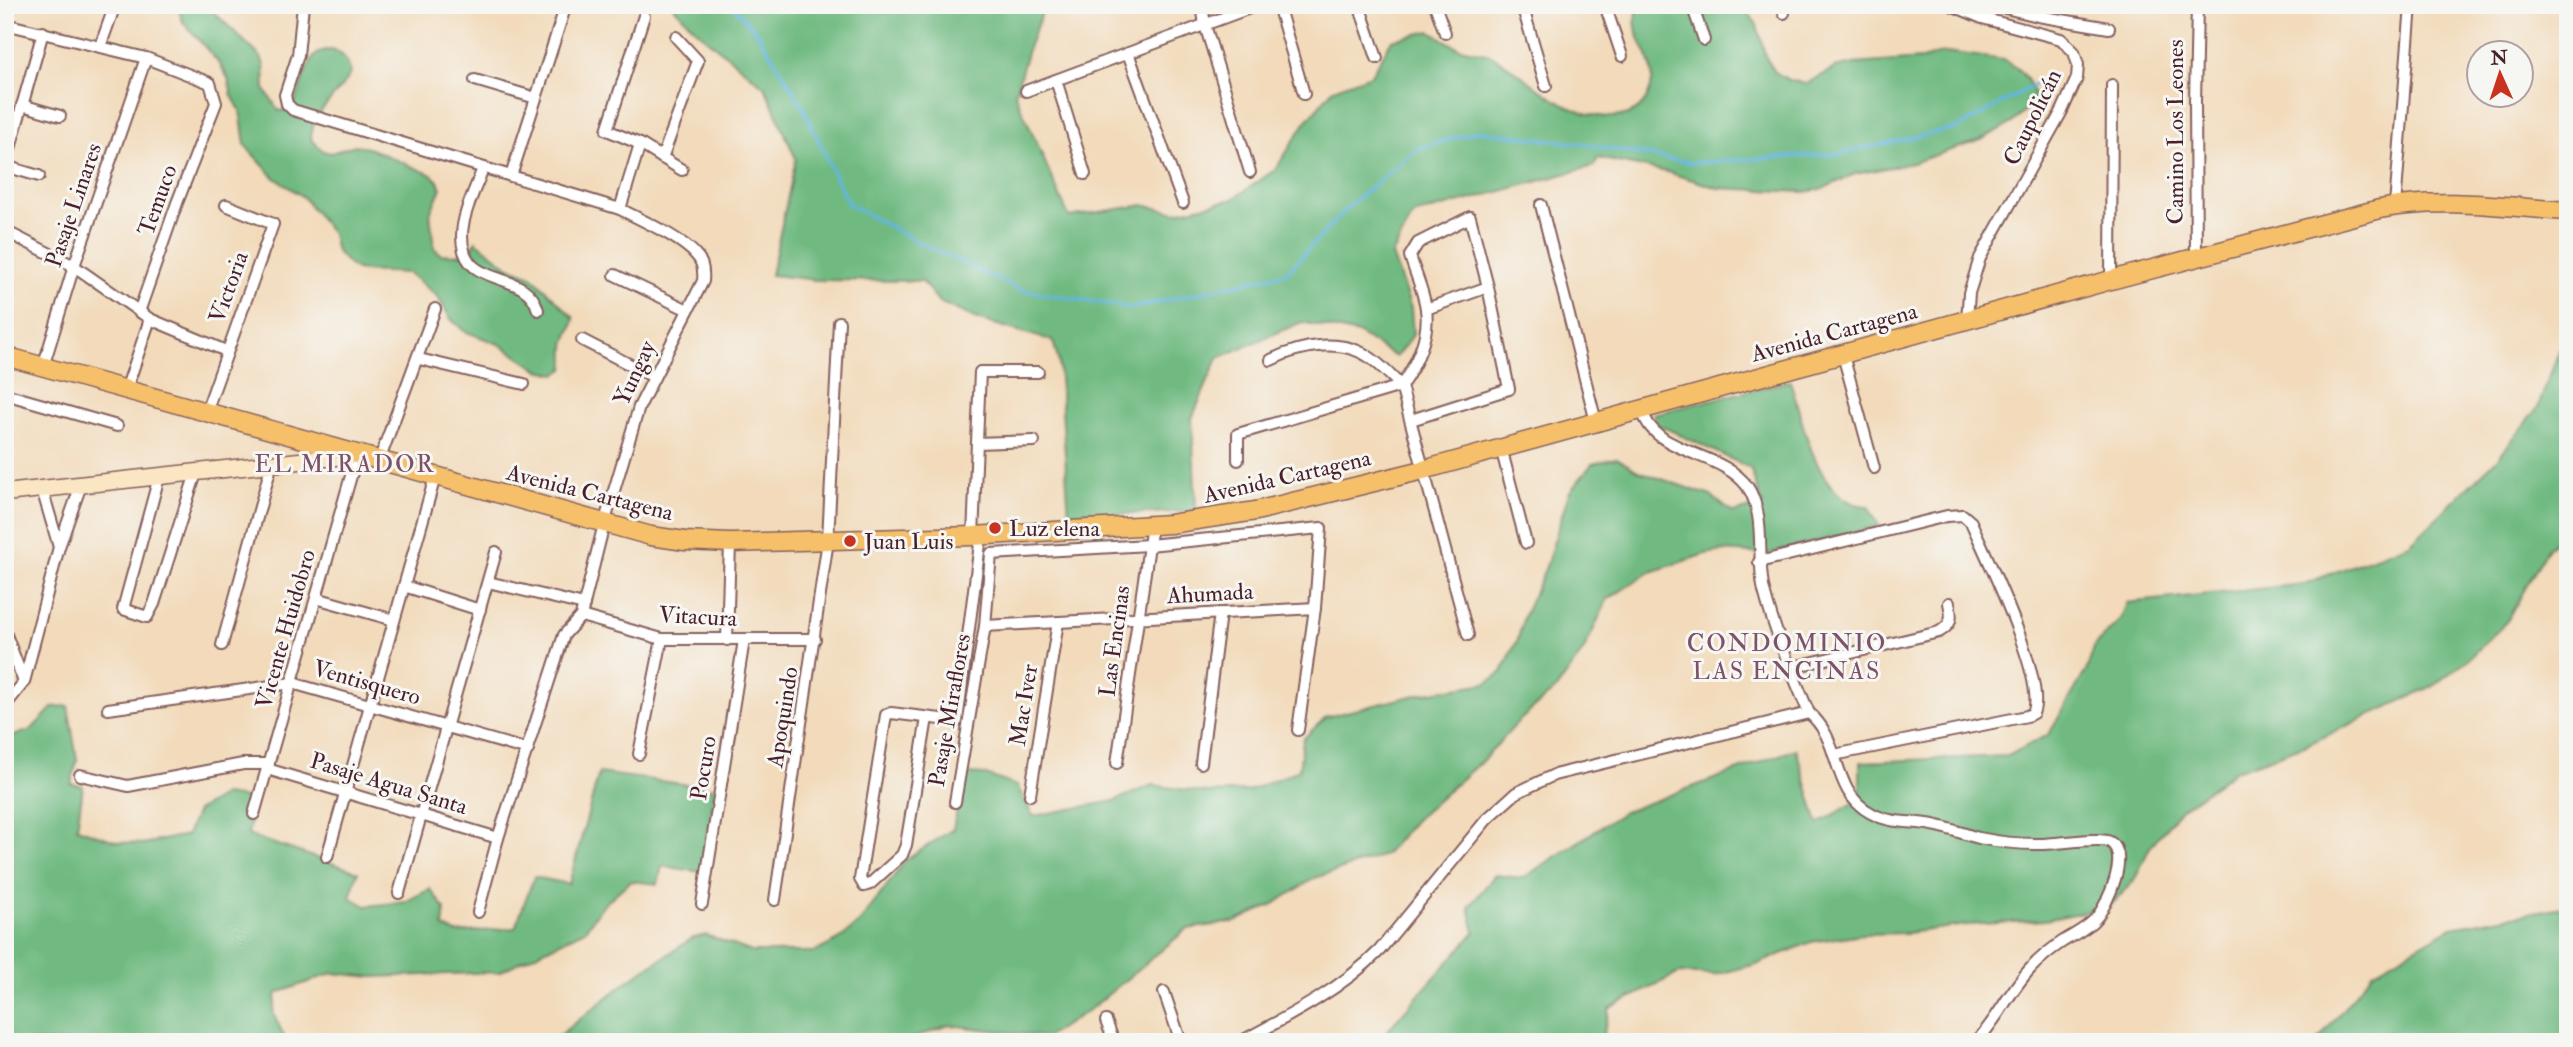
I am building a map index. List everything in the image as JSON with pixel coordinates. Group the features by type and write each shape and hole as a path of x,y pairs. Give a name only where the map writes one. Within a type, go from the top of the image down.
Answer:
{"main road":[{"name":"Avenida Cartagena","path":"5,356 604,524 667,539 730,543 977,536 1152,525 1256,511 1423,470 2111,280 2395,206 2442,203 2568,211"}],"street":[{"path":"100,47 116,5"},
{"name":"Yungay","path":"303,5 298,55 285,95 290,107 302,113 620,209 653,226 698,256 702,266 703,281 639,407 582,610 564,635 498,838 478,912"},
{"path":"511,176 566,5"},
{"path":"1202,5 1205,25 1250,172"},
{"path":"1026,92 1258,5"},
{"path":"1278,5 1304,94"},
{"path":"1359,5 1377,58"},
{"path":"1435,5 1445,33"},
{"path":"1521,5 1546,86"},
{"path":"1605,5 1622,56"},
{"path":"1692,5 1704,40"},
{"name":"Caupolicán","path":"1951,5 1982,18 2062,39 2074,52 2078,65 2077,78 2062,111 1980,258 1969,293 1967,321"},
{"path":"1993,5 2109,28"},
{"name":"Camino Los Leones","path":"2196,258 2197,5"},
{"path":"2395,206 2412,5"},
{"path":"644,16 607,130 640,144 682,170"},
{"path":"5,24 146,58"},
{"path":"39,176 5,166 43,32"},
{"path":"662,158 698,61 676,37"},
{"path":"1128,53 1183,203"},
{"name":"Temuco","path":"139,312 216,103 210,83 146,58"},
{"name":"Pasaje Linares","path":"43,367 74,266 146,58"},
{"path":"475,80 536,99"},
{"path":"1056,80 1085,174"},
{"path":"2111,280 2112,85"},
{"path":"22,105 60,116"},
{"path":"620,209 640,144"},
{"path":"483,168 462,233 467,259 480,271 528,291 535,298 538,310"},
{"name":"Victoria","path":"206,412 273,225 226,205"},
{"path":"1541,205 1596,422"},
{"path":"1238,460 1238,434 1401,386 1413,368 1421,347 1426,309 1410,256 1418,243 1470,217 1509,389 1411,420"},
{"path":"5,232 74,266 150,319 226,351"},
{"path":"615,275 688,310"},
{"path":"1426,309 1488,287"},
{"path":"379,461 435,310"},
{"path":"126,390 150,319"},
{"name":"Apoquindo","path":"775,900 828,540 839,322"},
{"path":"582,340 654,377"},
{"path":"1271,360 1306,347 1338,347 1371,358 1401,386 1468,635"},
{"path":"1843,355 1874,468"},
{"path":"419,359 524,384"},
{"path":"927,718 906,845 902,855 870,884 864,886 860,879 886,715 891,713 957,721 977,536 980,372 1038,372"},
{"path":"5,394 117,426"},
{"path":"1642,410 1650,429 1660,438 1724,466 1747,486 1758,515 1759,562 1764,590 1789,668 1809,713 1826,731 1842,783 1853,799 1868,812 1886,820 1935,825 1979,838 2015,843 2057,844 2104,839 2113,844 2119,852 2118,868 2097,917 2036,962 1976,1042"},
{"path":"977,443 1034,441"},
{"path":"1502,448 1526,543"},
{"path":"5,494 357,455"},
{"name":"Vicente Huidobro","path":"254,814 357,455"},
{"path":"222,645 272,463"},
{"path":"159,477 123,609 147,617 196,473"},
{"path":"327,857 435,477"},
{"path":"5,706 24,682 59,547 81,485"},
{"path":"42,489 59,547"},
{"path":"1759,562 1963,514 1971,522 2006,604 2036,692 2033,713 1834,755"},
{"name":"Las Encinas","path":"1117,763 1152,525"},
{"path":"1149,545 1321,528 1315,608 1298,730"},
{"path":"727,640 730,543"},
{"name":"Pasaje Miraflores","path":"955,802 985,626 991,554 1149,545"},
{"path":"399,893 496,552"},
{"name":"Vitacura","path":"488,582 582,610 662,639 815,639"},
{"path":"404,586 480,610"},
{"path":"316,598 394,620"},
{"path":"1789,668 1939,632 1949,626 1952,616 1949,603"},
{"name":"Ahumada","path":"985,626 1315,608"},
{"path":"1201,763 1220,613"},
{"name":"Mac Iver","path":"1030,795 1058,622"},
{"path":"5,632 24,682"},
{"path":"639,754 662,639"},
{"name":"Pocuro","path":"702,904 744,640"},
{"name":"Ventisquero","path":"108,709 292,682 528,750"},
{"path":"1240,1042 1294,1013 1362,968 1487,819 1506,801 1528,786 1567,771 1809,713"},
{"name":"Pasaje Agua Santa","path":"80,775 128,786 243,764 268,767 345,793 498,838"},
{"path":"1164,992 1181,1042"},
{"path":"1106,1021 1114,1042"}],"green space":[{"path":"177,5 206,5 261,57 265,90 279,111 293,104 307,68 318,53 325,50 341,54 351,73 320,112 312,129 311,139 323,151 331,153 355,145 432,175 441,188 430,213 434,248 440,254 461,254 470,250 476,241 509,267 532,276 574,318 566,342 564,369 556,374 539,370 499,344 464,331 451,319 437,296 409,273 357,270 349,265 336,251 332,234 303,197 274,177 245,144 240,110 232,96 228,78 219,63 183,22"},
{"path":"672,5 1045,5 1029,45 1015,94 1069,217 1143,205 1176,212 1233,199 1276,169 1305,123 1333,89 1371,75 1392,40 1430,31 1458,47 1490,55 1569,107 1598,116 1626,115 1638,109 1647,98 1652,82 1650,63 1636,26 1639,5 1743,5 1757,25 1766,58 1775,72 1789,80 1806,84 1835,68 1854,64 1922,59 1955,53 2003,60 2018,69 2036,97 2012,123 1981,140 1912,163 1855,174 1822,189 1805,192 1718,188 1667,172 1598,158 1594,166 1413,215 1392,255 1411,308 1413,335 1396,357 1359,334 1302,322 1218,358 1192,418 1196,511 1069,516 1059,363 1053,341 977,319 939,302 922,281 816,280 771,275 796,159 765,87 697,31"},
{"path":"2568,327 2568,526 2546,551 2507,621 2471,657 2433,686 2304,746 2236,770 2181,809 2150,847 2134,881 2109,907 2045,920 1966,925 1907,933 1862,934 1811,942 1760,963 1715,975 1679,973 1610,1008 1601,1042 1377,1042 1475,932 1469,907 1495,875 1523,878 1624,812 1796,749 1818,824 1860,799 1860,762 2008,756 2049,734 2087,669 2095,645 2121,619 2127,603 2304,584 2410,544 2497,459 2538,407"},
{"path":"1790,381 1807,438 1824,477 1836,492 1851,502 1868,506 1879,526 1767,554 1722,551 1705,554 1648,573 1607,600 1585,648 1557,688 1520,720 1486,757 1414,821 1385,855 1315,878 1272,905 1234,922 1187,929 1093,1007 1047,1037 949,1025 903,1042 551,1042 629,980 693,938 706,935 752,952 815,952 839,940 860,922 906,860 953,829 967,774 986,775 1017,786 1033,816 1114,801 1152,785 1207,793 1248,791 1299,770 1303,739 1326,717 1420,694 1487,683 1502,672 1518,639 1524,616 1546,567 1569,493 1592,464 1617,458 1638,471 1711,496 1733,513 1763,505 1750,468 1657,424 1653,414"},
{"path":"68,706 77,760 71,784 83,786 77,828 118,842 142,844 187,835 197,811 224,795 254,799 248,835 358,872 350,897 366,906 405,902 430,889 445,909 443,927 456,933 515,928 534,877 569,884 599,773 715,788 702,872 662,866 658,884 630,881 603,905 585,930 499,972 373,977 333,973 277,993 273,1013 287,1042 5,1042 5,739 31,730 53,707"},
{"path":"2568,906 2568,1037 2559,1042 2317,1042 2373,972 2452,927"}],"waterway":[{"path":"732,5 759,35 801,103 848,204 922,244 1021,290 1132,308 1286,273 1351,204 1417,149 1479,131 1583,144 1691,163 1837,154 1958,128 2048,77"}],"place":[{"name":"Luz elena","path":"995,528"},
{"name":"Juan Luis","path":"850,541"}],"district":[{"name":"EL MIRADOR","path":"345,464"},
{"name":"CONDOMINIO LAS ENCINAS","path":"1787,657"}]}
